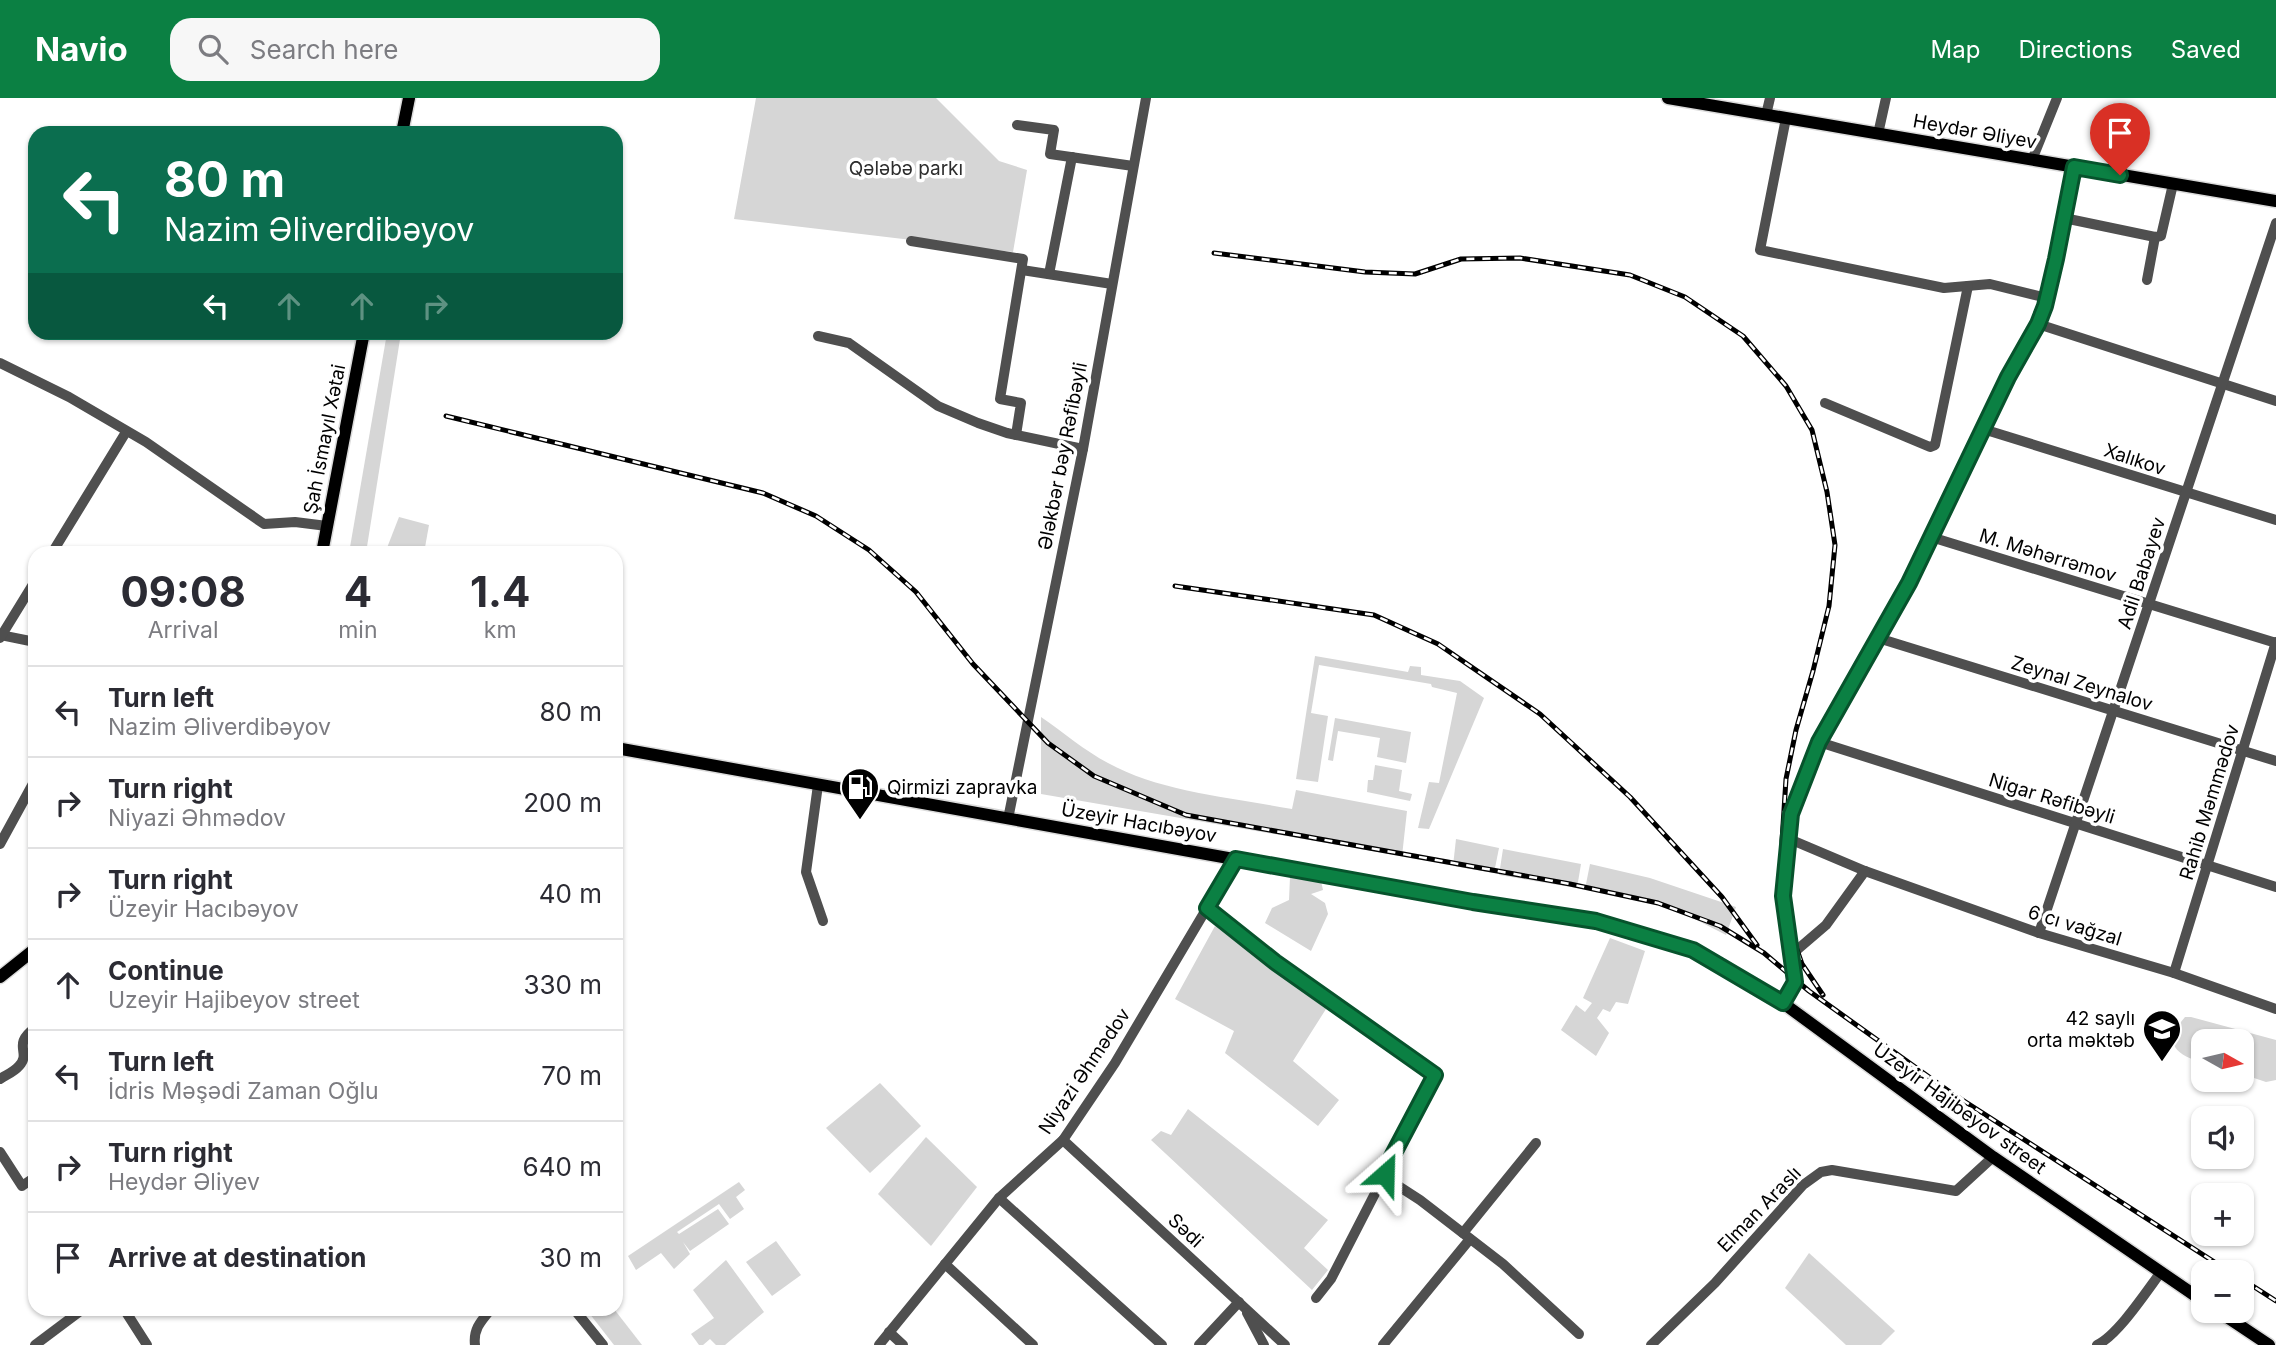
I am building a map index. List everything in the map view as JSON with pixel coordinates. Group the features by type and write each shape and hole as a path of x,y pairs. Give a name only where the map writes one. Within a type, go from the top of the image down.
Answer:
{"main road":[{"path":"403,126 409,98"},
{"name":"Heydər Əliyev","path":"1668,98 2276,201"},
{"name":"Şah İsmayıl Xətai","path":"323,546 362,340"},
{"name":"Üzeyir Hacıbəyov","path":"623,749 1473,902 1596,921 1693,950 1783,1003"},
{"path":"0,977 28,955"},
{"name":"Uzeyir Hajibeyov street","path":"1783,1003 1993,1157 2191,1293"},
{"path":"2236,1323 2269,1345"}],"street":[{"name":"Ələkbər bəy Rəfibəyli","path":"1008,819 1083,449 1146,98"},
{"path":"1766,115 1770,98"},
{"path":"1878,134 1886,98"},
{"path":"2032,160 2056,98"},
{"path":"1786,118 1760,250 1944,288 1990,284 2047,298"},
{"path":"1017,125 1054,130 1050,154 1133,166"},
{"path":"1049,274 1072,157"},
{"path":"1783,1003 1795,982 1783,896 1791,814 1819,742 1909,583 2008,377 2038,324 2047,298 2074,167"},
{"path":"2064,218 2161,236 2173,184"},
{"name":"Adil Babayev","path":"2039,933 2276,223"},
{"path":"2147,280 2155,237"},
{"path":"911,241 1023,259 1000,399 1021,403 1016,435"},
{"path":"1022,270 1112,284"},
{"path":"1825,403 1930,447 1934,444 1968,286"},
{"path":"2038,324 2276,401"},
{"path":"818,336 849,344 938,406 1016,435 1083,449"},
{"path":"0,363 69,397 146,442 264,524 295,522 327,526"},
{"name":"Xalıkov","path":"1983,429 2276,520"},
{"path":"56,546 126,432"},
{"name":"M. Məhərrəmov","path":"1931,537 2276,642"},
{"path":"28,592 0,636 28,641"},
{"name":"Zeynal Zeynalov","path":"1878,639 2276,761"},
{"name":"Rahib Məmmədov","path":"2174,973 2276,642"},
{"name":"Nigar Rəfibəyli","path":"1819,742 2276,887"},
{"path":"818,785 806,872 823,921"},
{"path":"0,844 28,793"},
{"name":"6 cı vağzal","path":"1787,838 1865,871 2039,933 2174,973 2276,1009"},
{"name":"Niyazi Əhmədov","path":"878,1345 999,1198 1063,1140 1115,1063 1236,859"},
{"path":"1791,955 1826,925 1865,871"},
{"path":"1207,908 1275,962 1435,1075 1331,1279 1316,1297"},
{"path":"0,1079 18,1068 24,1058 22,1040 28,1033"},
{"name":"Sədi","path":"1063,1140 1285,1345"},
{"path":"1383,1345 1536,1143"},
{"path":"0,1152 22,1186 28,1182"},
{"name":"Elman Araslı","path":"1651,1345 1715,1283 1803,1185 1821,1172 1832,1170 1956,1191 1993,1157"},
{"path":"1385,1174 1389,1180 1420,1200 1523,1281 1579,1334"},
{"path":"999,1198 1162,1345"},
{"path":"944,1264 1033,1345"},
{"path":"2097,1345 2122,1323 2161,1272"},
{"path":"1199,1345 1241,1304 1264,1345"},
{"path":"35,1345 74,1316"},
{"path":"128,1316 147,1345"},
{"path":"475,1345 474,1334 485,1316"},
{"path":"580,1316 603,1345"},
{"path":"889,1332 903,1345"}],"green space":[{"name":"Qələbə parkı","path":"756,98 936,98 999,161 1027,170 1013,252 734,219"},
{"path":"386,340 400,340 367,546 350,546"},
{"path":"399,517 429,525 425,546 388,546"},
{"path":"1315,656 1408,672 1410,666 1421,667 1421,675 1460,681 1484,698 1429,829 1418,828 1429,782 1439,783 1457,693 1432,687 1431,684 1319,665 1311,713 1328,716 1318,782 1296,779"},
{"path":"1041,717 1108,763 1128,773 1174,787 1292,809 1296,790 1407,811 1402,856 1041,794"},
{"path":"1335,718 1411,732 1406,763 1377,757 1380,738 1338,731 1333,761 1328,760"},
{"path":"1375,765 1402,770 1399,791 1412,794 1410,801 1367,792 1368,780 1373,780"},
{"path":"1456,839 1499,848 1494,873 1453,866"},
{"path":"1503,849 1581,864 1577,888 1499,875"},
{"path":"1590,864 1650,878 1736,907 1726,935 1656,902 1585,889"},
{"path":"1290,877 1321,881 1323,890 1311,894 1325,903 1328,914 1311,951 1265,923 1272,908 1289,900"},
{"path":"1215,926 1326,1009 1293,1061 1339,1100 1318,1126 1225,1053 1234,1031 1175,999"},
{"path":"1610,938 1645,951 1628,1004 1616,1002 1610,1012 1603,1009 1597,1018 1609,1033 1596,1056 1561,1030 1576,1005 1585,1012 1592,1003 1583,998"},
{"path":"2185,1017 2191,1017 2235,1029 2191,1029 2191,1058 2175,1047 2174,1034"},
{"path":"2254,1034 2276,1040 2276,1080 2266,1082 2254,1078"},
{"path":"880,1083 921,1126 870,1173 826,1128"},
{"path":"1188,1109 1328,1220 1304,1248 1328,1270 1312,1290 1151,1140 1161,1131 1171,1135"},
{"path":"926,1137 977,1187 931,1246 878,1194"},
{"path":"739,1182 745,1190 736,1197 744,1209 730,1219 719,1204 677,1232 679,1234 718,1209 729,1224 690,1251 683,1242 690,1254 674,1269 661,1253 636,1270 628,1256"},
{"path":"776,1241 801,1275 772,1296 746,1262"},
{"path":"1809,1253 1895,1331 1881,1345 1846,1345 1785,1288"},
{"path":"726,1260 764,1312 725,1345 716,1345 710,1339 699,1345 691,1334 714,1318 693,1290"},
{"path":"591,1316 619,1316 642,1345 614,1345"}],"railway":[{"path":"1214,253 1365,272 1415,274 1461,259 1520,258 1630,275 1685,297 1743,336 1786,386 1812,430 1827,492 1835,545 1829,606 1796,730 1786,779 1782,841 1786,918 1802,964 1823,995"},
{"path":"446,416 763,493 816,516 869,550 916,592 973,664 1048,743 1094,776 1186,815 1570,884 1658,903 1720,926 1764,953 1809,991 1950,1092 2211,1260"},
{"path":"1175,586 1374,615 1438,644 1540,714 1630,797 1722,897 1757,945"},
{"path":"2254,1287 2276,1301"}],"place":[{"name":"Qirmizi zapravka","path":"860,821"},
{"name":"42 saylı orta məktəb","path":"2162,1063"}],"route":[{"path":"1385,1174 1435,1075 1275,962 1207,908 1236,859 1473,902 1596,921 1693,950 1783,1003 1795,982 1783,896 1787,838 1791,814 1819,742 1909,583 2008,377 2038,324 2056,259 2074,167 2120,175"}]}
